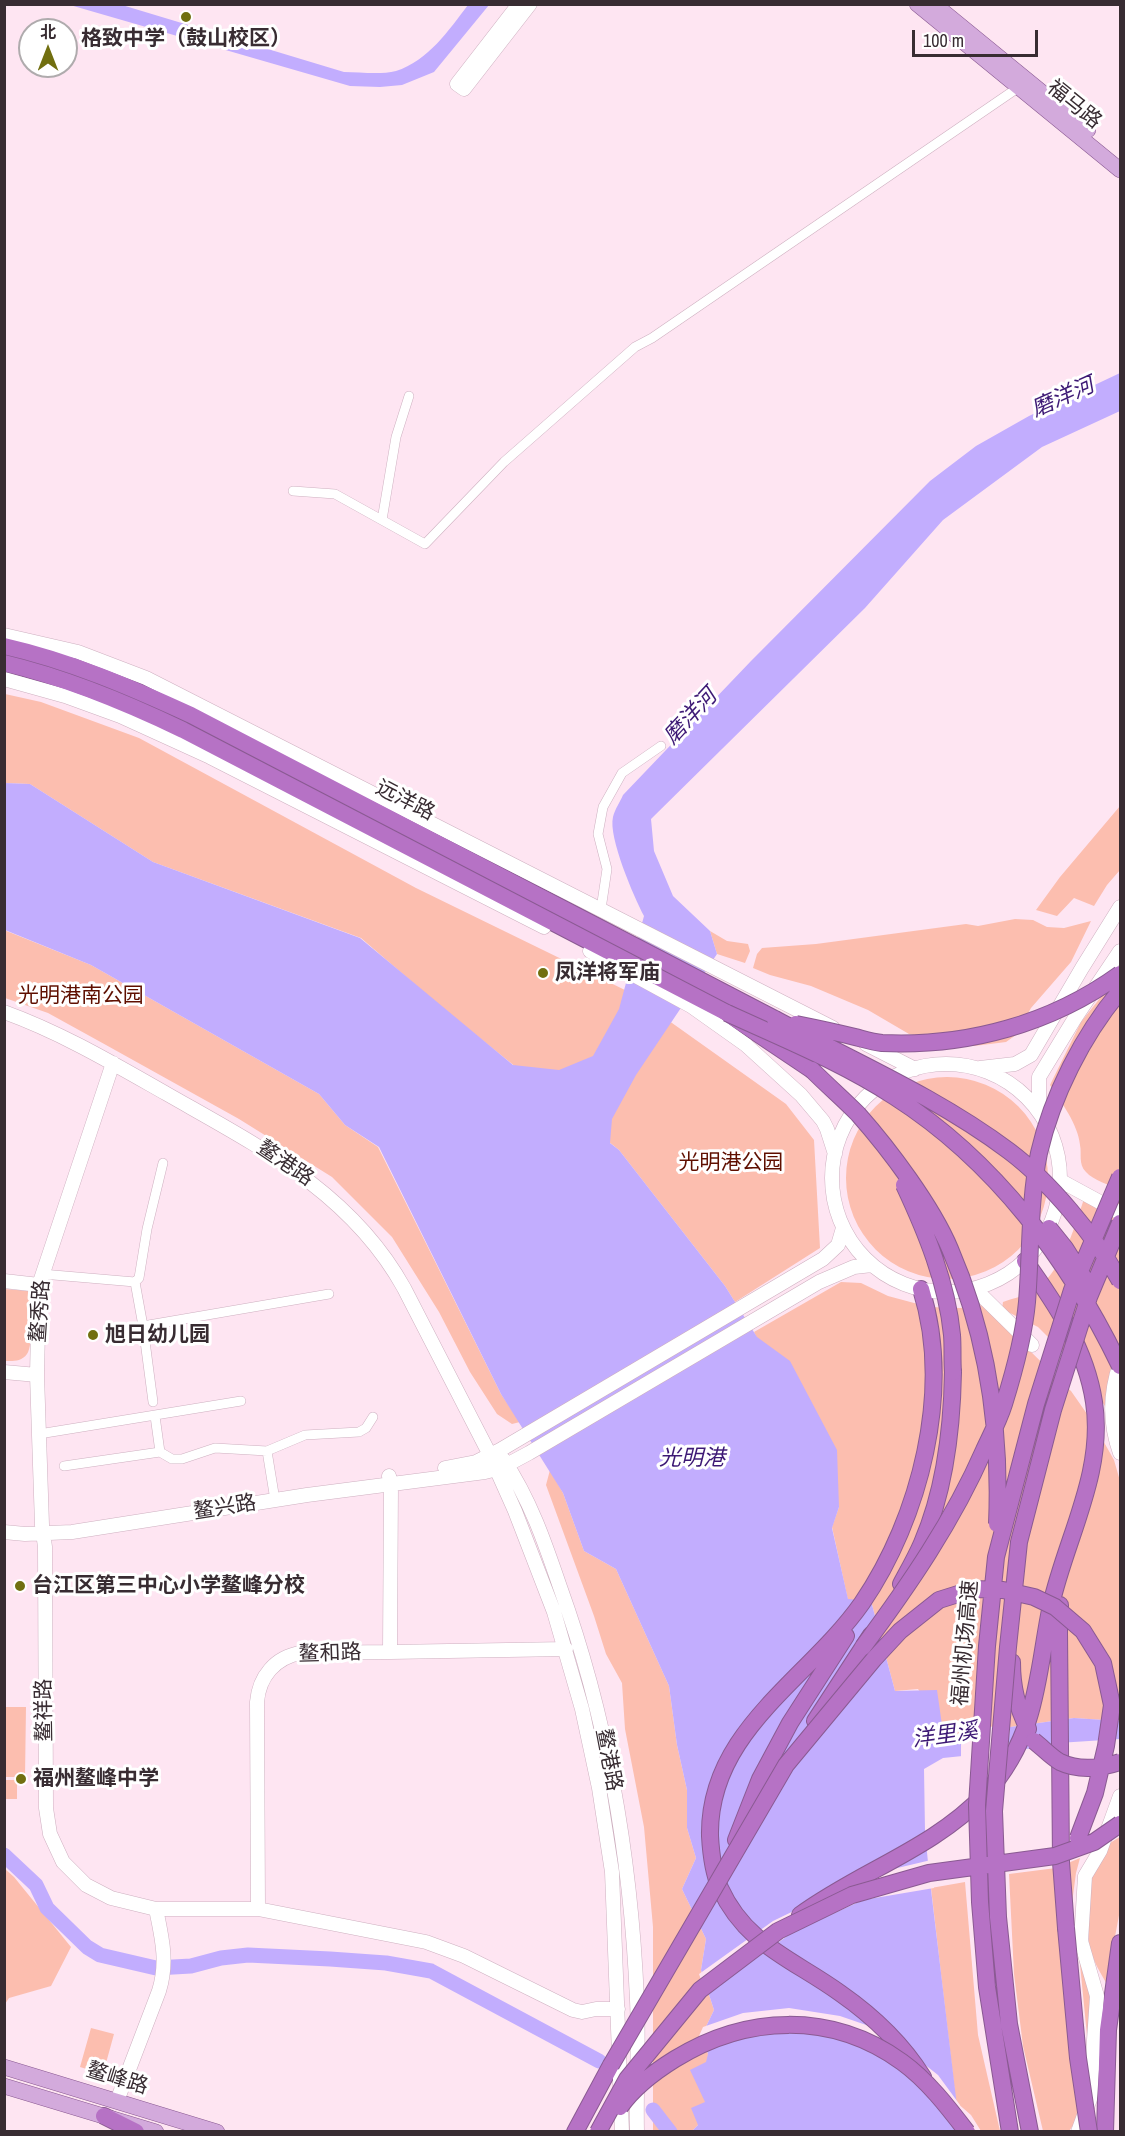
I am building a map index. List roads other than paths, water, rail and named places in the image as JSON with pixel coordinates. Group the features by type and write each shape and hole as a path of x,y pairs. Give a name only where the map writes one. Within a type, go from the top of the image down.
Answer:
{"highway":[{"name":"远洋路","path":"4,646 73,665 135,689 191,716 775,1019"},
{"name":"远洋路","path":"4,663 69,681 128,704 183,730 728,1013"},
{"path":"775,1019 880,1043 938,1042 995,1034 1054,1013 1102,987 1120,974"},
{"path":"575,2132 786,1765 863,1647 936,1543 963,1495 1004,1406 1021,1339 1027,1305 1033,1194 1039,1154 1047,1124 1092,1028 1120,991"},
{"path":"728,1013 812,1071 858,1114 921,1197 950,1248 978,1327 994,1402 999,1482 996,1557"},
{"path":"728,1013 799,1046 895,1097 980,1164 1013,1200 1053,1251 1099,1322 1120,1364"},
{"path":"775,1019 956,1115 1010,1151 1046,1184 1076,1219 1120,1281"},
{"path":"898,1084 952,1125 1008,1178 1065,1248 1105,1311 1120,1341"},
{"path":"863,1647 922,1543 935,1507 944,1468 952,1404 951,1334 943,1291 924,1232 886,1150"},
{"name":"福州机场高速","path":"1010,2132 987,1987 980,1902 977,1805 987,1646 996,1557 1036,1404 1072,1290 1120,1177"},
{"name":"福州机场高速","path":"1030,2132 1009,2024 998,1917 995,1846 994,1810 1011,1617 1019,1542 1053,1410 1089,1297 1120,1223"},
{"path":"600,2132 627,2079 700,1990 824,1897 923,1844 956,1821 987,1793 1011,1760 1028,1721 1052,1603 1089,1482 1096,1445 1094,1403 1086,1368 1071,1333 1052,1299 1026,1261"},
{"path":"726,1866 760,1779 790,1723 856,1620 899,1536 913,1500 923,1460 932,1389 929,1322 921,1289"},
{"path":"1068,1546 1061,1589 1059,1631 1061,1862 1078,2058 1089,2132"},
{"path":"881,1573 835,1638 776,1696 750,1725 729,1756 716,1789 710,1821 711,1855 720,1886 736,1915 758,1939 784,1959 838,1991 879,2023 911,2057 931,2089"},
{"path":"786,1765 874,1659 900,1631 939,1600 974,1589 1003,1590 1034,1597 1055,1607 1083,1631 1103,1664 1112,1705 1095,1793 1078,1838 1069,1875 1066,1928"},
{"path":"1011,1617 1012,1678 1018,1708 1034,1741 1060,1762 1084,1768 1104,1767 1120,1762"},
{"path":"778,1931 852,1895 929,1873 1055,1856 1094,1842 1120,1824"},
{"path":"1105,2132 1108,2030 1120,1943"},
{"path":"600,2132 627,2097 657,2070 692,2048 728,2033 765,2025 802,2024 839,2032 866,2042 902,2062 931,2089 967,2132"},
{"path":"104,2116 136,2132"}],"main road":[{"path":"519,4 460,86 530,4"},
{"name":"福马路","path":"917,4 1120,170"},
{"name":"福马路","path":"934,4 1120,157"},
{"path":"4,635 78,652 146,678 915,1069"},
{"path":"4,679 65,696 120,716 219,761 579,944 691,1006 746,1045 801,1095 823,1121 835,1154"},
{"path":"977,1069 1015,1064 1031,1055 1120,907"},
{"path":"1039,1112 1039,1077 1120,951"},
{"name":"鳌港路","path":"4,1012 65,1037 277,1157 305,1176 343,1209 370,1238 399,1278 471,1417 502,1467 530,1504 579,1642 604,1738 622,1830 631,1910 637,2002 637,2132"},
{"name":"鳌秀路","path":"42,1529 37,1375 41,1279 113,1063"},
{"path":"935,1065 956,1065 977,1069 1001,1078 1022,1093 1039,1112 1054,1141 1059,1157 1061,1181 1058,1203 1051,1224 1040,1244 1026,1261 1002,1278 975,1289 948,1292 921,1289 895,1280 872,1265 856,1248 843,1228 833,1192 832,1173 835,1154 845,1126 863,1101 887,1081 915,1069 935,1065"},
{"path":"1061,1181 1120,1214"},
{"path":"445,1472 494,1453 823,1259 837,1245 843,1228"},
{"path":"445,1472 502,1467 530,1453 819,1282 854,1267 872,1265"},
{"path":"4,1281 41,1279"},
{"path":"975,1289 1032,1345"},
{"path":"1120,1364 1111,1403 1112,1424 1120,1453"},
{"path":"4,1372 37,1375"},
{"name":"鳌港路","path":"502,1467 566,1649 590,1742 607,1832 614,1907 618,2009 616,2059 622,2094 622,2132"},
{"name":"鳌兴路","path":"4,1525 72,1532 274,1496 445,1472"},
{"name":"鳌和路","path":"258,1909 257,1702 262,1681 278,1662 292,1654 390,1652 390,1480"},
{"name":"鳌兴路","path":"4,1532 42,1529"},
{"name":"鳌祥路","path":"42,1529 46,1808 50,1834 63,1862 86,1885 111,1898 156,1909 258,1909 439,1946 573,2010 582,2012 596,2008 618,2009"},
{"path":"390,1652 566,1649"},
{"path":"1078,2132 1090,2099 1097,1996 1081,1941 1085,1876 1100,1851 1120,1796"},
{"path":"117,2101 164,1974 165,1958 156,1909"},
{"name":"鳌峰路","path":"4,2067 217,2132"},
{"name":"鳌峰路","path":"4,2086 156,2132"},
{"path":"104,2116 121,2132"}],"street":[{"path":"293,491 335,494 425,544 504,462 635,347 652,338 1019,87"},
{"path":"382,520 396,437 410,396"},
{"path":"601,909 607,868 598,834 603,807 622,773 661,746"},
{"path":"41,1279 135,1282 139,1278 147,1229 163,1163"},
{"path":"135,1282 153,1402"},
{"path":"143,1326 329,1294"},
{"path":"39,1434 241,1401"},
{"path":"155,1416 160,1452"},
{"path":"64,1466 160,1452 172,1459 182,1459 215,1448 267,1451 305,1435 359,1432 366,1428 373,1417"},
{"path":"267,1451 274,1496"}],"water":[{"path":"70,5 122,5 344,72 377,73 396,71 418,60 437,44 468,5 489,5 434,72 402,85 380,87 350,86"},
{"name":"光明港","path":"1120,373 1120,411 1042,447 943,520 865,608 651,819 654,851 673,896 710,931 717,954 636,1075 612,1119 610,1143 619,1150 725,1286 757,1337 790,1361 837,1450 839,1507 832,1528 848,1599 871,1601 895,1691 937,1690 942,1725 954,1735 1074,1718 1120,1721 1120,1739 1058,1743 1021,1750 943,1758 924,1769 925,1831 929,1873 960,2131 692,2131 698,2125 691,2108 705,2102 690,2070 706,2062 708,2054 702,2035 714,2010 701,1970 706,1939 682,1889 696,1858 687,1828 687,1790 677,1745 669,1686 616,1569 584,1551 563,1493 501,1394 379,1147 345,1125 319,1094 91,965 5,930 5,783 30,784 153,862 360,938 513,1065 559,1070 593,1056 619,1009 644,916 628,882 614,838 613,817 623,795 751,661 930,481 976,446 1029,416"}],"waterway":[{"path":"4,1855 36,1885 47,1908 87,1947 100,1955 156,1968 191,1966 221,1958 248,1955 386,1963 431,1971 599,2061"},
{"path":"653,2110 670,2132"}],"place":[{"name":"格致中学（鼓山校区）","path":"186,17"},
{"name":"凤洋将军庙","path":"543,973"},
{"name":"旭日幼儿园","path":"93,1335"},
{"name":"台江区第三中心小学鳌峰分校","path":"20,1586"},
{"name":"福州鳌峰中学","path":"21,1779"}],"water label":[{"name":"磨洋河","path":"1063,398"},
{"name":"磨洋河","path":"691,717"},
{"name":"洋里溪","path":"945,1736"}],"park label":[{"name":"光明港南公园","path":"81,996"},
{"name":"光明港公园","path":"731,1163"}]}
